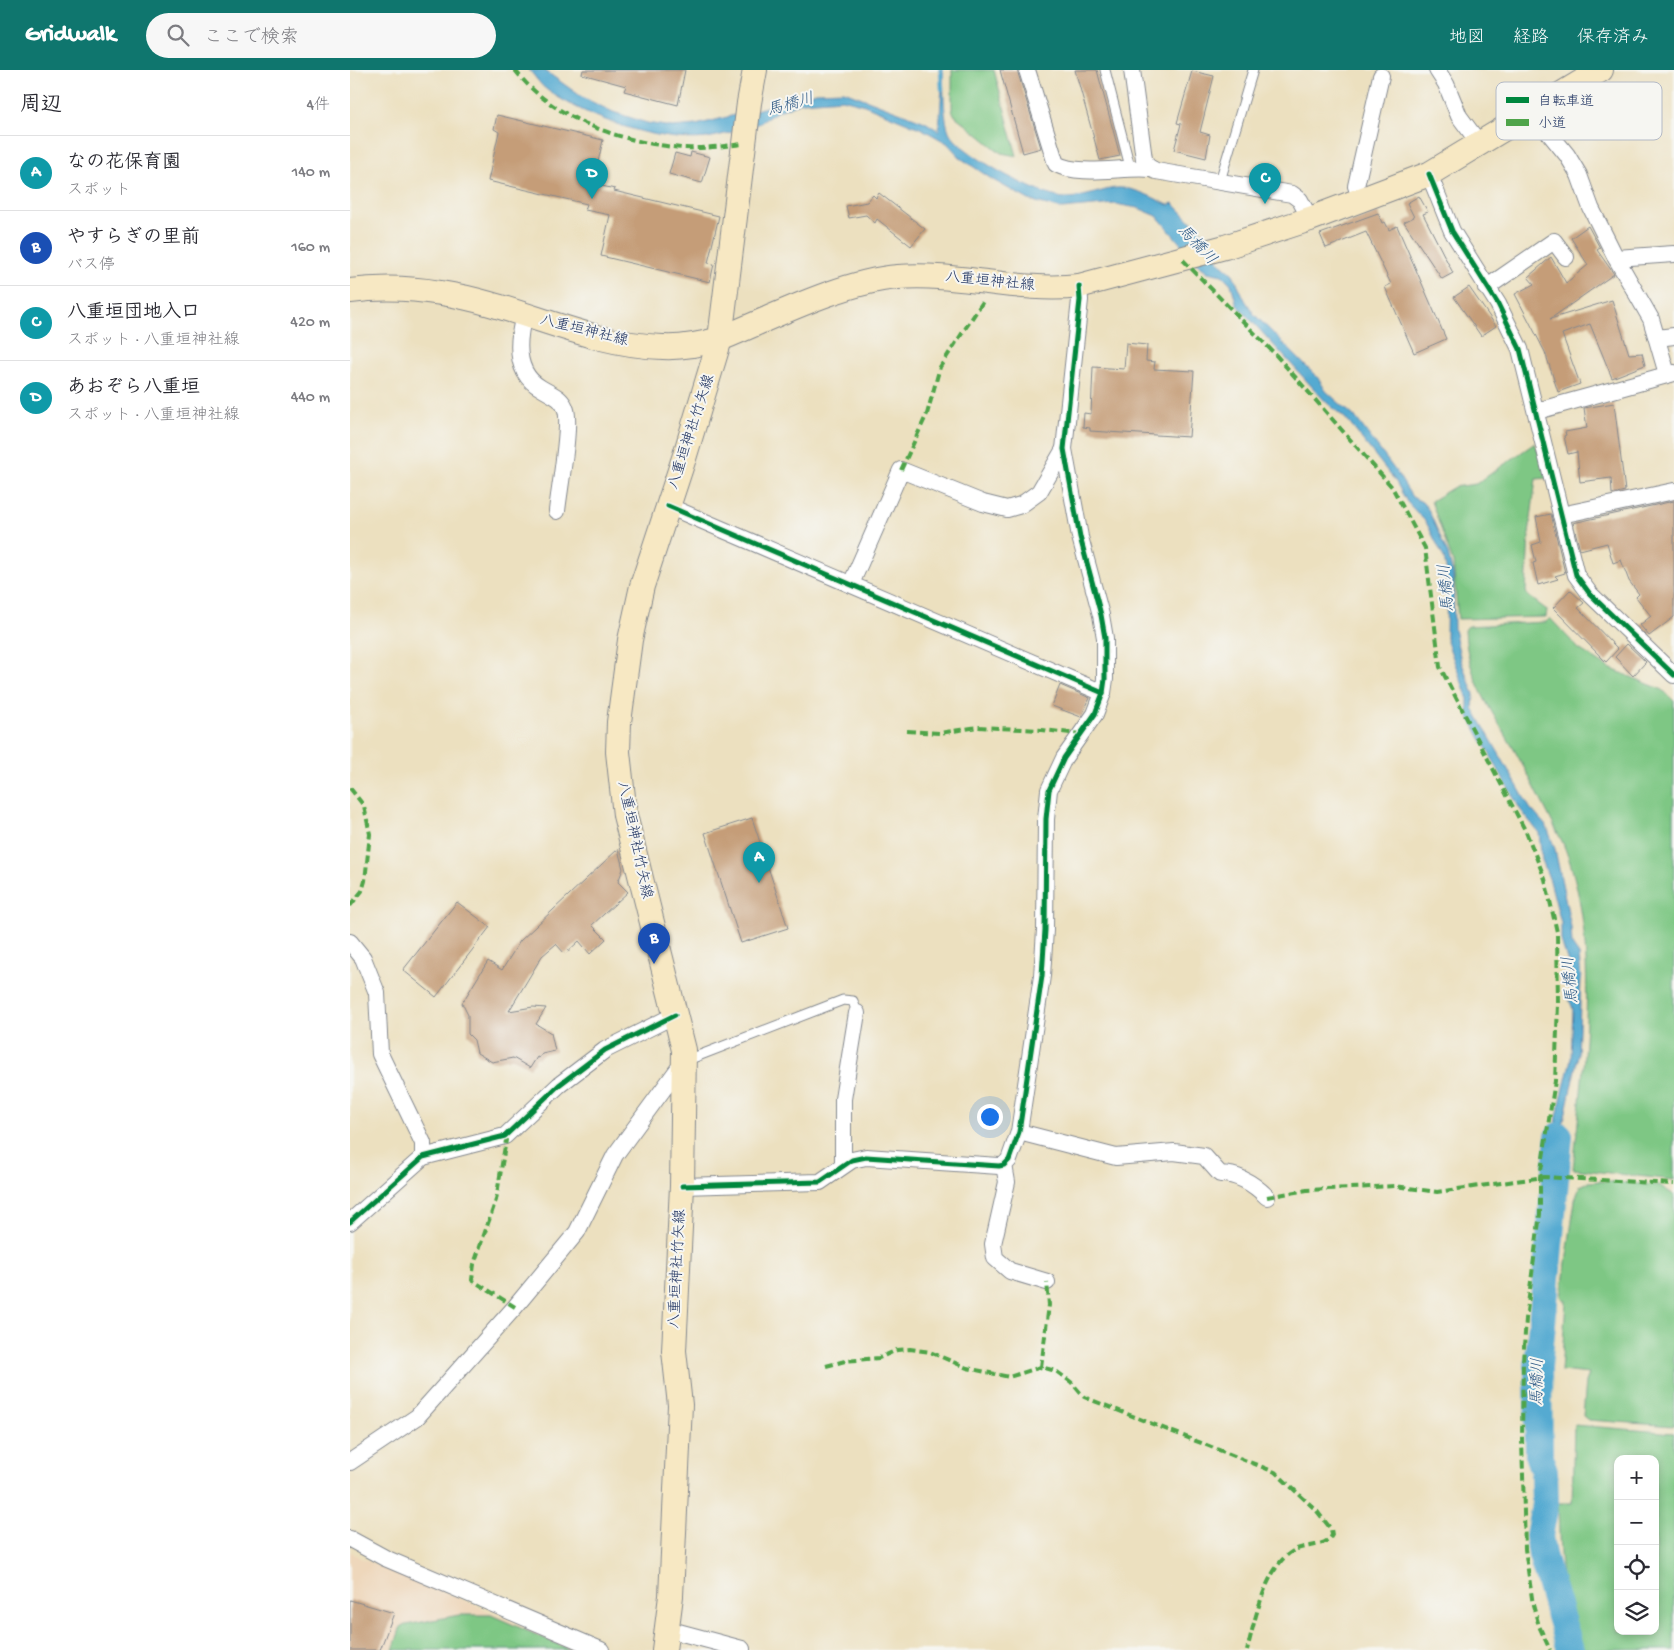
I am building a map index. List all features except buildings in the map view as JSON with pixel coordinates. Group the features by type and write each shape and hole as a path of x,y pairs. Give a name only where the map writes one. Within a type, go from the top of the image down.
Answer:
{"main road":[{"name":"八重垣神社竹矢線","path":"666,1639 672,1596 680,1405 674,1351 682,1186 684,1050 625,815 618,752 619,722 630,640 642,586 720,339 749,103 755,70"},
{"name":"八重垣神社線","path":"1581,82 1601,70"},
{"name":"八重垣神社線","path":"350,291 374,288 443,293 627,343 664,347 698,344 720,339 855,285 898,277 952,277 1055,289 1079,286 1186,259 1310,219 1429,174 1496,133"}],"street":[{"path":"1027,70 1056,164 1072,170 1130,167 1152,169 1292,194 1300,200 1310,219"},
{"path":"1132,70 1144,159 1152,169"},
{"path":"1437,70 1446,84 1459,116 1479,143"},
{"path":"1361,200 1356,186 1381,76"},
{"path":"1537,411 1670,373 1651,320 1616,258 1591,208 1579,175 1567,155 1555,140"},
{"path":"1429,174 1452,231 1486,288 1498,304 1520,349 1537,411 1576,575 1584,586 1674,675"},
{"path":"1486,288 1554,241 1566,257"},
{"path":"1616,258 1674,254"},
{"path":"682,1186 820,1182 843,1165 866,1157 1004,1164 1009,1160 1020,1132 1042,976 1046,819 1049,790 1064,758 1095,714 1103,694 1106,660 1104,630 1080,537 1064,449 1080,300 1079,286"},
{"path":"524,316 519,336 523,370 534,383 557,396 567,413 557,510"},
{"path":"1657,338 1674,336"},
{"path":"850,584 901,470 983,503 1007,509 1021,505 1038,492 1064,449"},
{"path":"1561,515 1674,491"},
{"path":"668,506 1103,694"},
{"path":"350,942 363,958 378,993 380,1054 423,1143 423,1157"},
{"path":"843,1165 843,1099 858,1013"},
{"path":"350,1222 423,1157 505,1136 559,1085 605,1050 675,1015"},
{"path":"350,1462 417,1417 571,1240 577,1232 615,1154 684,1061"},
{"path":"1020,1132 1116,1157 1174,1152 1204,1156 1220,1174 1231,1174 1254,1184 1267,1197"},
{"path":"1004,1164 1007,1182 993,1244 995,1258 1010,1271 1047,1282"},
{"path":"350,1539 385,1558 601,1650"},
{"path":"666,1639 742,1649"}],"lane":[{"path":"1104,70 1130,167"},
{"path":"1220,181 1253,70"},
{"path":"684,1061 843,1000 853,1001 858,1013"}],"shaded area":[{"path":"350,1551 360,1558 443,1591 576,1650 350,1650"}],"green space":[{"path":"952,70 994,70 1017,156 1001,153 955,116 952,110"},
{"path":"1535,443 1548,478 1536,479 1529,534 1526,591 1527,595 1547,610 1546,617 1458,619 1453,562 1431,501 1454,487 1476,484"},
{"path":"1550,618 1579,649 1609,668 1663,690 1674,701 1674,1180 1573,1169 1581,1091 1586,1008 1583,926 1577,888 1562,840 1476,680 1467,648 1465,630 1468,626 1546,622"},
{"path":"1589,1182 1659,1185 1674,1195 1674,1426 1588,1420 1583,1416 1586,1382 1589,1374 1561,1371 1566,1301 1561,1297 1575,1200 1580,1186"},
{"path":"1574,1425 1674,1433 1674,1650 1584,1650 1576,1633 1565,1598 1562,1579 1558,1503 1572,1503"},
{"path":"459,1615 491,1615 571,1650 393,1650 401,1626"}],"water":[{"path":"529,70 544,70 582,97 613,112 647,123 672,127 696,125 747,112 744,129 707,138 688,139 646,133 581,110 544,88"},
{"path":"943,71 945,114 948,130 959,143 987,164 1023,184 1055,196 1072,198 1110,189 1125,188 1140,192 1168,205 1173,203 1216,247 1190,255 1157,216 1138,208 1115,204 1062,209 1029,200 993,180 962,159 947,143 922,129 862,104 842,99 802,102 776,112 747,129 749,112 816,92 844,91 925,122 939,131"},
{"path":"1217,251 1218,261 1233,274 1254,314 1318,378 1326,391 1356,418 1397,473 1412,497 1422,502 1428,509 1448,554 1453,575 1454,629 1461,661 1474,694 1473,708 1530,808 1547,827 1555,849 1571,927 1572,945 1579,955 1581,978 1578,1056 1562,1130 1557,1173 1552,1173 1557,1116 1571,1059 1573,1009 1569,999 1572,988 1572,974 1561,941 1561,923 1550,881 1542,860 1539,833 1520,809 1468,715 1468,699 1446,639 1447,574 1444,558 1426,522 1407,502 1396,482 1346,419 1326,402 1237,305 1231,284 1222,275 1208,272 1192,260"}],"waterway":[{"path":"941,70 942,89"},
{"name":"馬橋川","path":"1559,1136 1538,1367 1539,1457 1544,1471 1545,1504 1539,1536 1542,1555 1570,1650"}],"marked path":[{"path":"515,70 549,102 590,126 613,134 659,145 682,148 744,144"},
{"path":"1183,260 1274,353 1392,487 1425,548 1440,667 1526,832 1545,879 1557,932 1558,1004 1555,1081 1540,1177 1540,1214 1526,1319 1523,1362 1522,1439 1525,1549 1533,1605 1539,1626 1550,1650"},
{"path":"901,470 927,414 940,367 984,300"},
{"path":"907,731 940,733 978,727 1081,734"},
{"path":"350,788 364,806 370,834 365,881 362,891 350,906"},
{"path":"505,1136 506,1140 496,1200 474,1264 472,1280 515,1307"},
{"path":"1267,1197 1307,1190 1395,1186 1437,1192 1544,1177 1674,1184"},
{"path":"1041,1367 1049,1305 1047,1282"},
{"path":"826,1366 845,1361 879,1358 897,1350 910,1349 930,1352 967,1368 1009,1377 1041,1367 1056,1371 1071,1382 1084,1397 1275,1472 1316,1510 1331,1529 1332,1535 1330,1539 1322,1543 1297,1549 1286,1556 1277,1566 1263,1593 1247,1650"}],"cycle path":[{"path":"1429,174 1452,231 1498,304 1520,349 1576,575 1590,594 1674,675"},
{"path":"682,1186 820,1182 852,1160 866,1157 999,1166 1004,1165 1009,1160 1019,1132 1042,976 1045,930 1046,819 1049,790 1064,758 1095,714 1103,693 1105,679 1105,638 1101,615 1080,537 1064,449 1080,300 1079,286"},
{"path":"668,506 1103,693"},
{"path":"350,1222 423,1157 505,1136 559,1085 605,1050 675,1015"}],"place":[{"name":"あおぞら八重垣","path":"592,199"},
{"name":"八重垣団地入口","path":"1265,204"},
{"name":"なの花保育園","path":"759,883"},
{"name":"やすらぎの里前","path":"654,964"}]}
